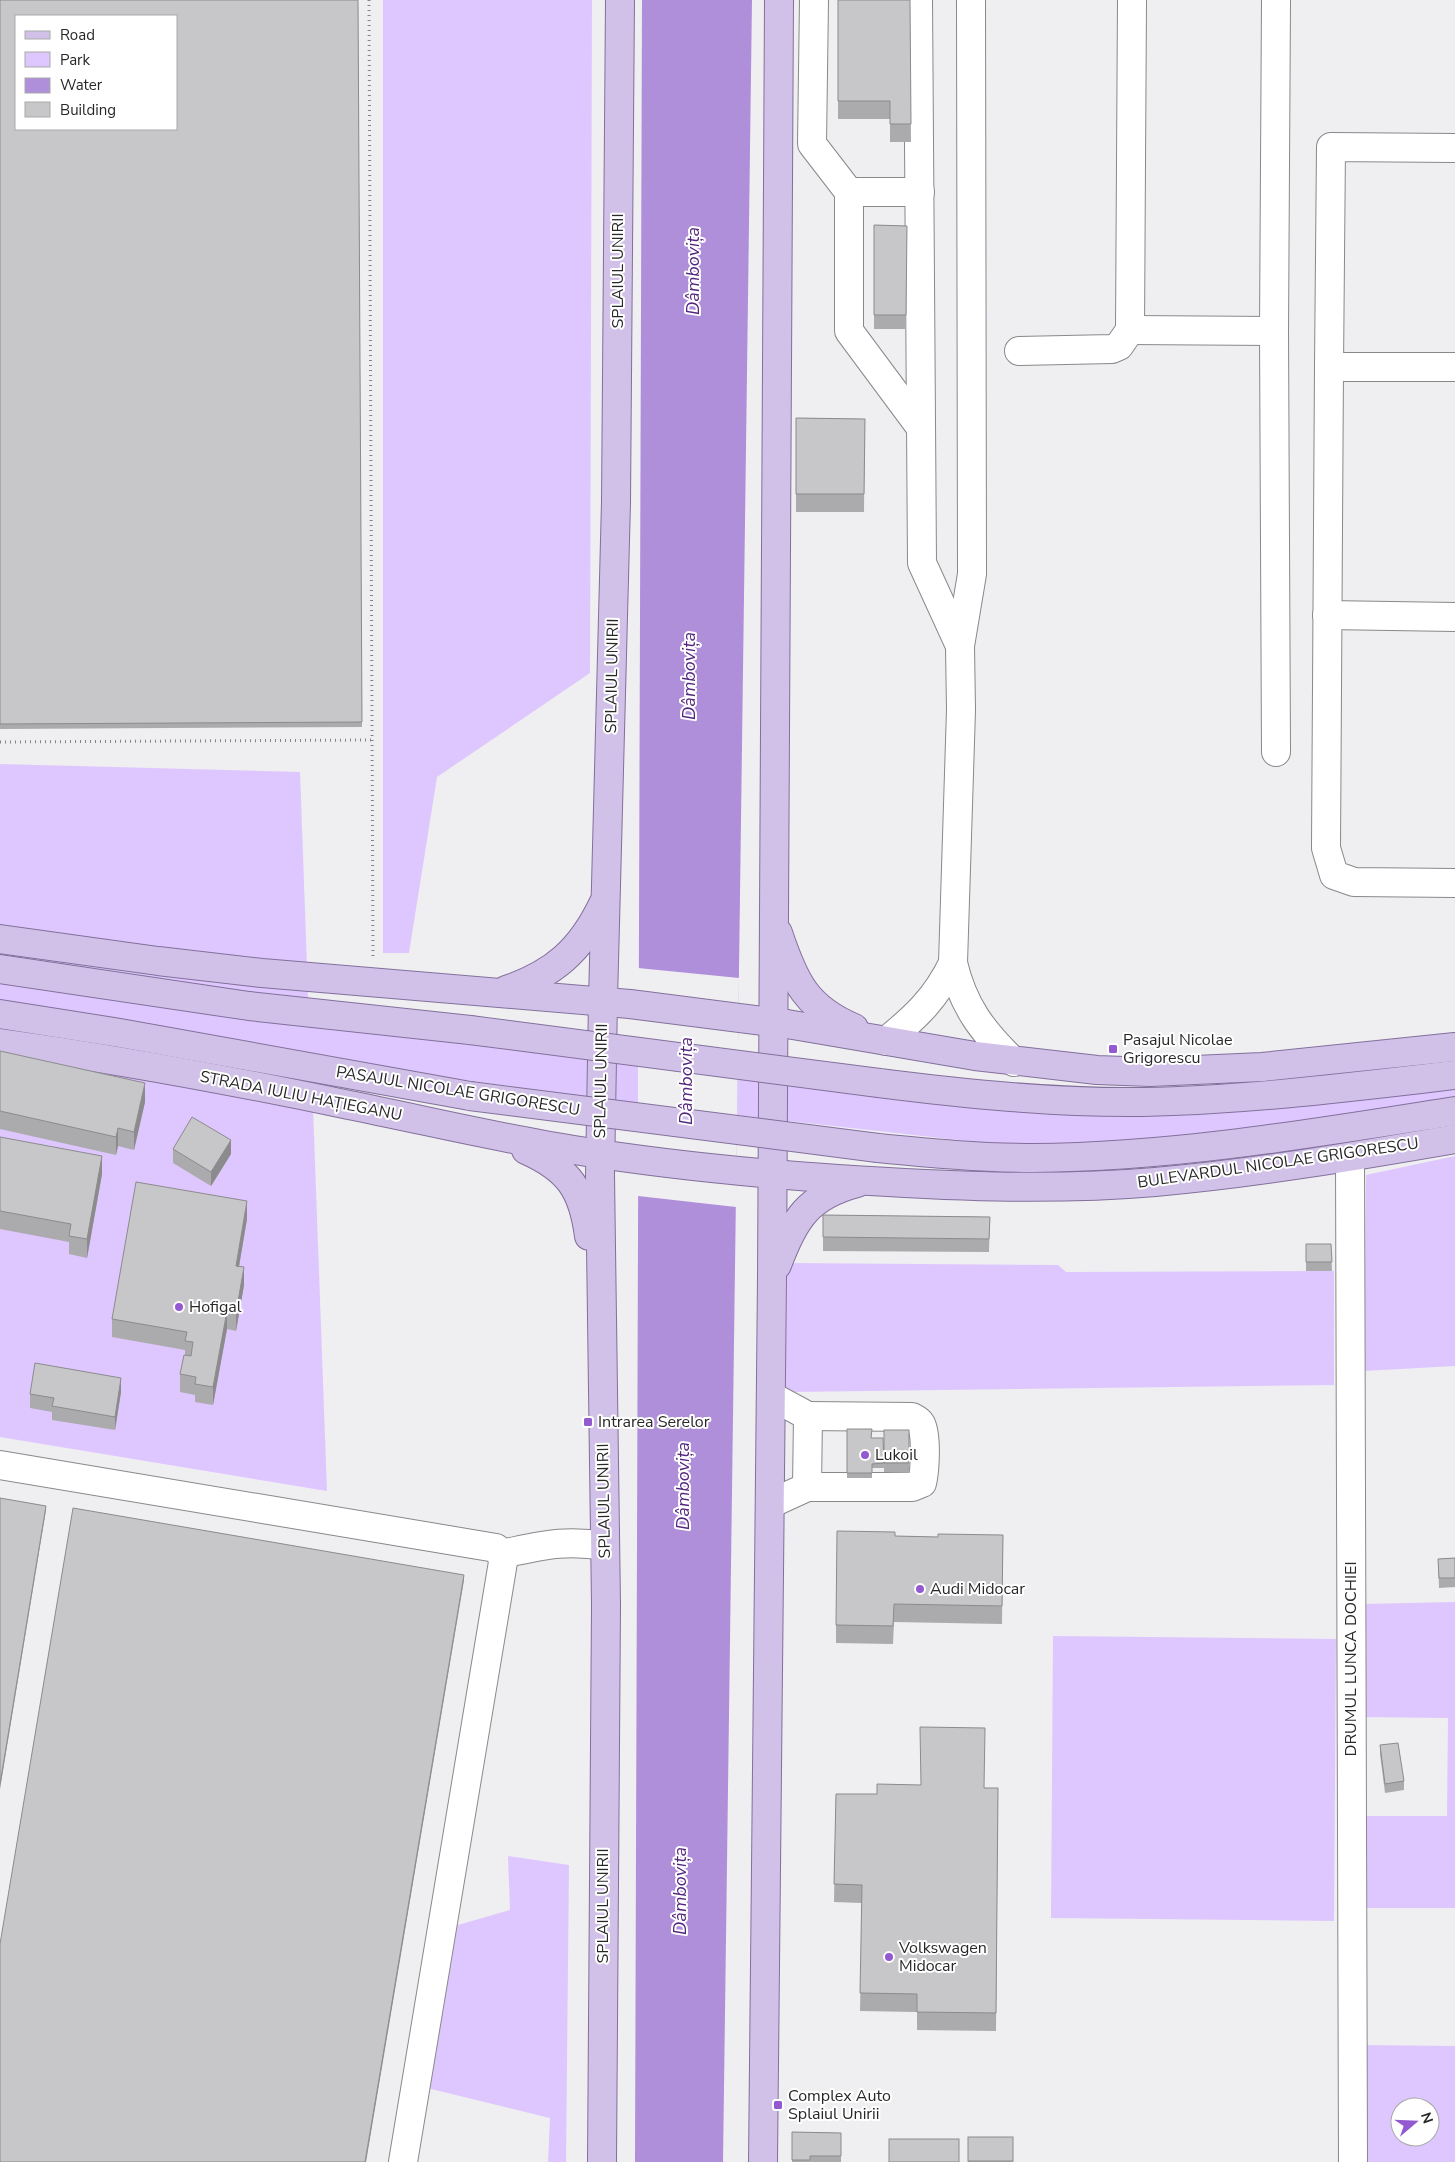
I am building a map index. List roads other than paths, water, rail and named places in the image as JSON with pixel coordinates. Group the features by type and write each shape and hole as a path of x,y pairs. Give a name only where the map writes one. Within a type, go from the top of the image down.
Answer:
{"main road":[{"name":"SPLAIUL UNIRII","path":"602,2162 605,1546 600,1302 600,1154 602,1000 616,502 620,0"},
{"path":"763,2162 772,1278 771,1174 779,0"},
{"path":"500,992 533,980 565,959 588,933 606,898"},
{"path":"773,918 791,965 806,996 827,1015 886,1041"},
{"path":"0,939 208,968 602,1000 773,1022 1014,1062 1114,1071 1198,1071 1318,1062 1455,1047"},
{"path":"0,969 250,1006 470,1030 879,1083 1004,1097 1089,1102 1142,1102 1270,1095 1455,1075"},
{"name":"PASAJUL NICOLAE GRIGORESCU","path":"0,1014 120,1033 470,1096 937,1154 1005,1158 1150,1153 1278,1139 1455,1111"},
{"name":"STRADA IULIU HAȚIEGANU","path":"0,1043 110,1060 263,1088 500,1138 600,1154 771,1174"},
{"path":"500,1138 555,1165 573,1184 579,1194 586,1218 591,1260 600,1302"},
{"name":"BULEVARDUL NICOLAE GRIGORESCU","path":"771,1174 982,1187 1086,1186 1193,1178 1350,1157 1455,1139"},
{"path":"772,1278 791,1230 809,1205 834,1190 865,1181"}],"street":[{"path":"814,0 812,144 850,192 850,331 921,428"},
{"path":"918,0 922,563 960,646"},
{"path":"971,0 972,574 960,646 961,710 953,963 958,986 967,1005 992,1039 1014,1062"},
{"path":"1020,351 1112,349 1119,346 1130,330 1132,0"},
{"path":"1276,0 1274,331 1276,752"},
{"path":"1455,148 1331,147 1326,848 1334,875 1354,882 1455,883"},
{"path":"850,192 920,192"},
{"path":"1130,330 1274,331"},
{"path":"1329,366 1455,367"},
{"path":"1327,616 1455,617"},
{"path":"886,1041 930,1002 942,986 953,963"},
{"name":"DRUMUL LUNCA DOCHIEI","path":"1350,1157 1353,2162"},
{"path":"770,1504 807,1487 912,1487 922,1483 924,1474 924,1430 920,1422 912,1417 808,1416 771,1396"},
{"path":"807,1487 808,1416"},
{"path":"0,1465 496,1548 502,1554 503,1562 403,2162"},
{"path":"502,1554 553,1543 580,1542 605,1546"}],"water":[{"name":"Dâmbovița","path":"642,0 752,0 723,2162 635,2162"}],"place":[{"name":"Pasajul Nicolae Grigorescu","path":"1113,1049"},
{"name":"Hofigal","path":"179,1307"},
{"name":"Intrarea Serelor","path":"588,1422"},
{"name":"Lukoil","path":"865,1455"},
{"name":"Audi Midocar","path":"920,1589"},
{"name":"Volkswagen Midocar","path":"889,1957"},
{"name":"Complex Auto Splaiul Unirii","path":"778,2105"}]}
